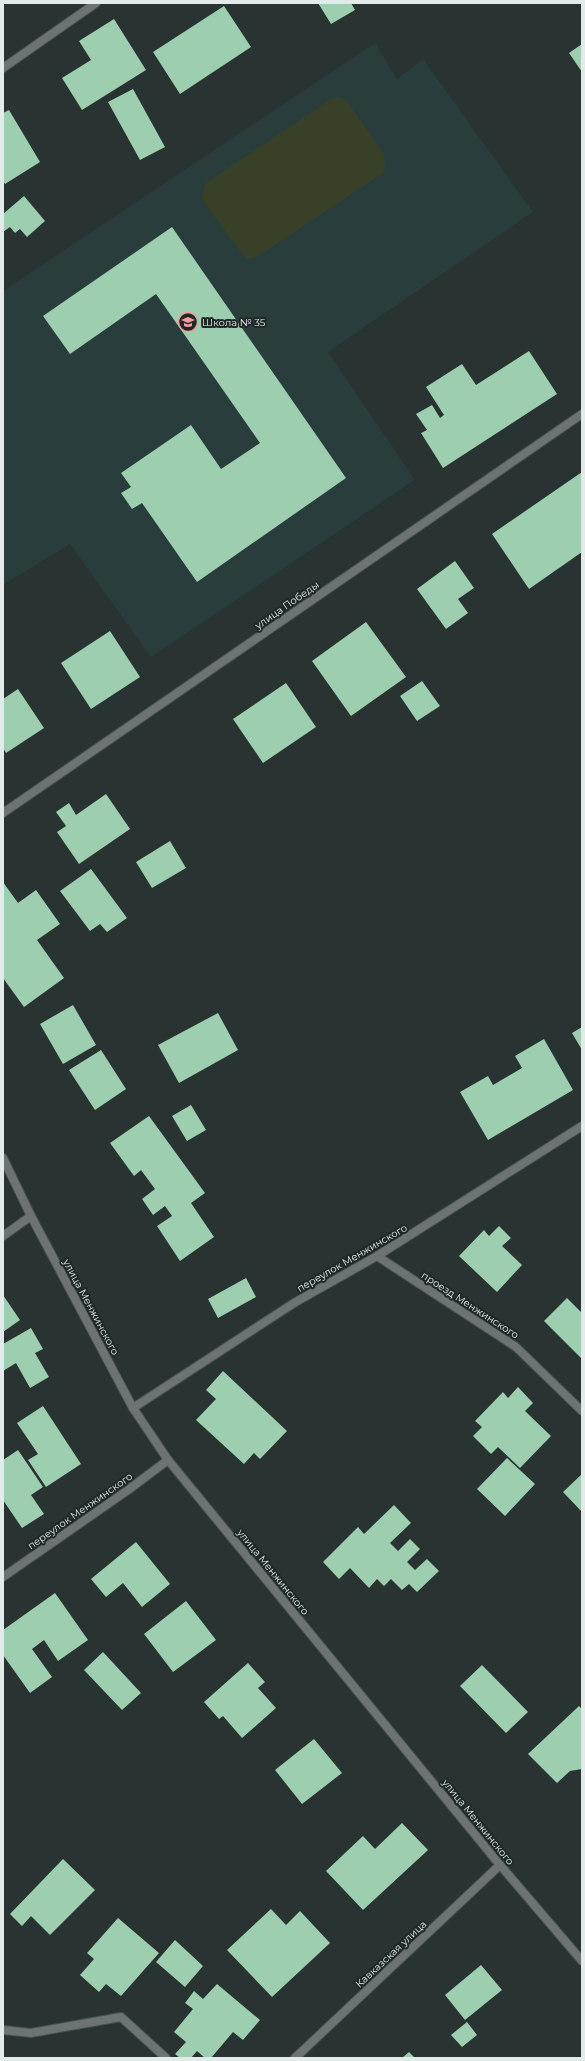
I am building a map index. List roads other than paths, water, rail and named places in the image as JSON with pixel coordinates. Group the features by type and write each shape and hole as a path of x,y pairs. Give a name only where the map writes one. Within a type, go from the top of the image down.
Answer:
{"street":[{"path":"3,68 96,3"},
{"name":"улица Победы","path":"3,813 582,414"},
{"name":"переулок Менжинского","path":"133,1408 294,1303 377,1256 582,1126"},
{"name":"улица Менжинского","path":"3,1158 31,1216 133,1408 168,1460 500,1865 582,1961"},
{"path":"3,1236 31,1216"},
{"name":"проезд Менжинского","path":"377,1256 516,1347 582,1410"},
{"name":"переулок Менжинского","path":"3,1577 128,1490 168,1460"},
{"name":"Кавказская улица","path":"295,2058 500,1865"},
{"path":"3,2030 31,2033 121,2017 166,2058"}],"place":[{"name":"Школа № 35","path":"188,322"}]}
